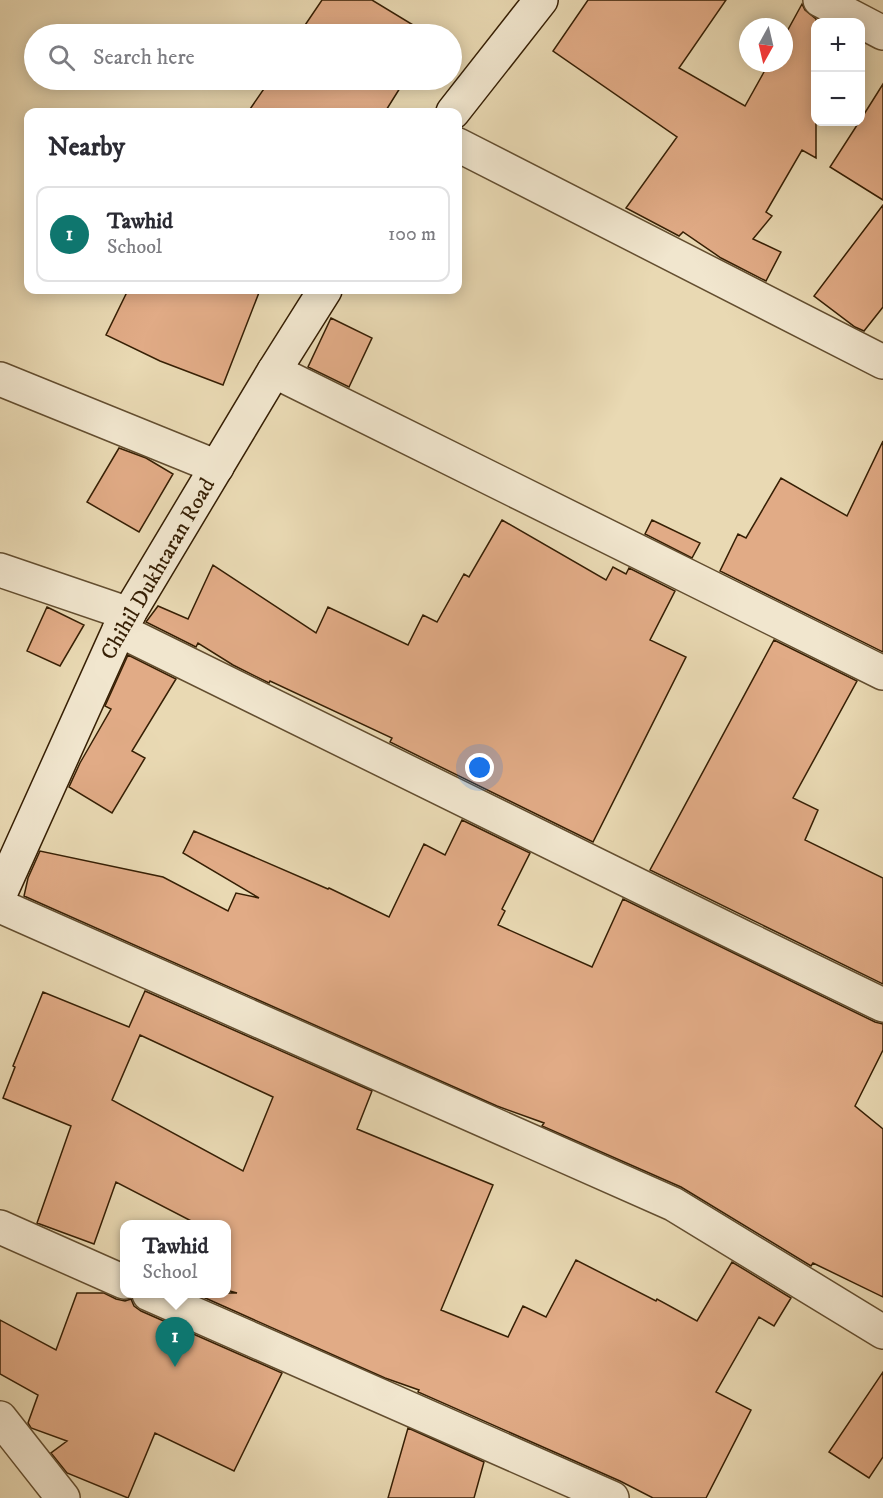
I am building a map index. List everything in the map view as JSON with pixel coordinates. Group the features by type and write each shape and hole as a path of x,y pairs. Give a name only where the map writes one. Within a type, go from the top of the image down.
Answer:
{"street":[{"path":"456,108 541,0"},
{"path":"820,0 883,33"},
{"path":"462,147 883,362"},
{"name":"Chihil Dukhtaran Road","path":"0,894 124,622 323,294"},
{"path":"274,372 883,673"},
{"path":"0,379 217,467"},
{"path":"0,570 124,622 743,937 883,1005"},
{"path":"0,906 673,1204 883,1332"},
{"path":"0,1227 120,1280"},
{"path":"160,1298 612,1498"},
{"path":"0,1418 63,1498"}],"building":[{"path":"322,0 372,0 412,24 306,24"},
{"path":"588,0 726,0 679,68 745,106 764,72 793,72 793,20 802,4 805,10 815,18 811,18 811,126 816,126 816,158 802,150 766,212 772,216 753,239 781,252 766,281 721,258 683,232 679,236 626,208 677,137 553,51"},
{"path":"883,84 883,200 830,167 856,126 865,126 865,113"},
{"path":"263,90 399,90 388,108 251,108"},
{"path":"883,205 883,307 864,331 855,327 814,296"},
{"path":"126,294 258,294 223,385 160,361 106,335"},
{"path":"331,318 372,338 349,387 308,367"},
{"path":"883,441 883,652 720,571 738,534 746,538 781,478 847,516"},
{"path":"119,448 146,458 173,474 139,532 87,502"},
{"path":"502,520 606,580 613,567 626,574 629,568 675,591 650,640 686,657 593,842 390,742 392,738 270,681 269,683 233,665 198,643 196,647 146,622 158,606 188,619 213,565 316,633 328,607 408,645 423,615 437,622 464,574 469,577"},
{"path":"652,520 700,543 692,558 645,534"},
{"path":"47,607 84,625 60,666 27,651"},
{"path":"774,640 857,681 793,798 818,810 805,840 883,878 883,984 650,870"},
{"path":"128,655 176,679 132,751 145,758 112,813 69,787 111,709 105,706"},
{"path":"462,820 530,853 502,909 505,911 498,925 592,967 623,899 883,1024 883,1050 855,1106 883,1129 883,1297 813,1263 811,1266 681,1187 542,1126 544,1123 497,1106 24,896 28,878 40,851 163,877 228,911 236,893 259,898 183,853 194,831 329,888 389,917 424,844 445,855"},
{"path":"145,991 372,1091 357,1129 493,1185 441,1310 508,1337 523,1306 546,1317 576,1260 697,1321 732,1262 791,1298 774,1326 759,1317 716,1392 751,1410 706,1498 653,1498 620,1481 418,1392 419,1390 385,1378 205,1298 231,1298 231,1293 237,1293 231,1291 231,1220 189,1220 116,1182 94,1244 37,1223 71,1126 3,1098 15,1067 13,1066 43,992 129,1027","holes":["140,1035 273,1097 243,1171 112,1100"]},
{"path":"77,1293 104,1293 125,1301 131,1299 134,1306 141,1311 282,1373 234,1471 155,1433 128,1498 67,1473 51,1453 67,1441 31,1428 28,1423 38,1395 0,1374 0,1320 56,1350"},
{"path":"883,1372 883,1457 869,1478 829,1452"},
{"path":"408,1428 484,1462 474,1498 388,1498"}],"place":[{"name":"Tawhid","path":"175,1367"}]}
